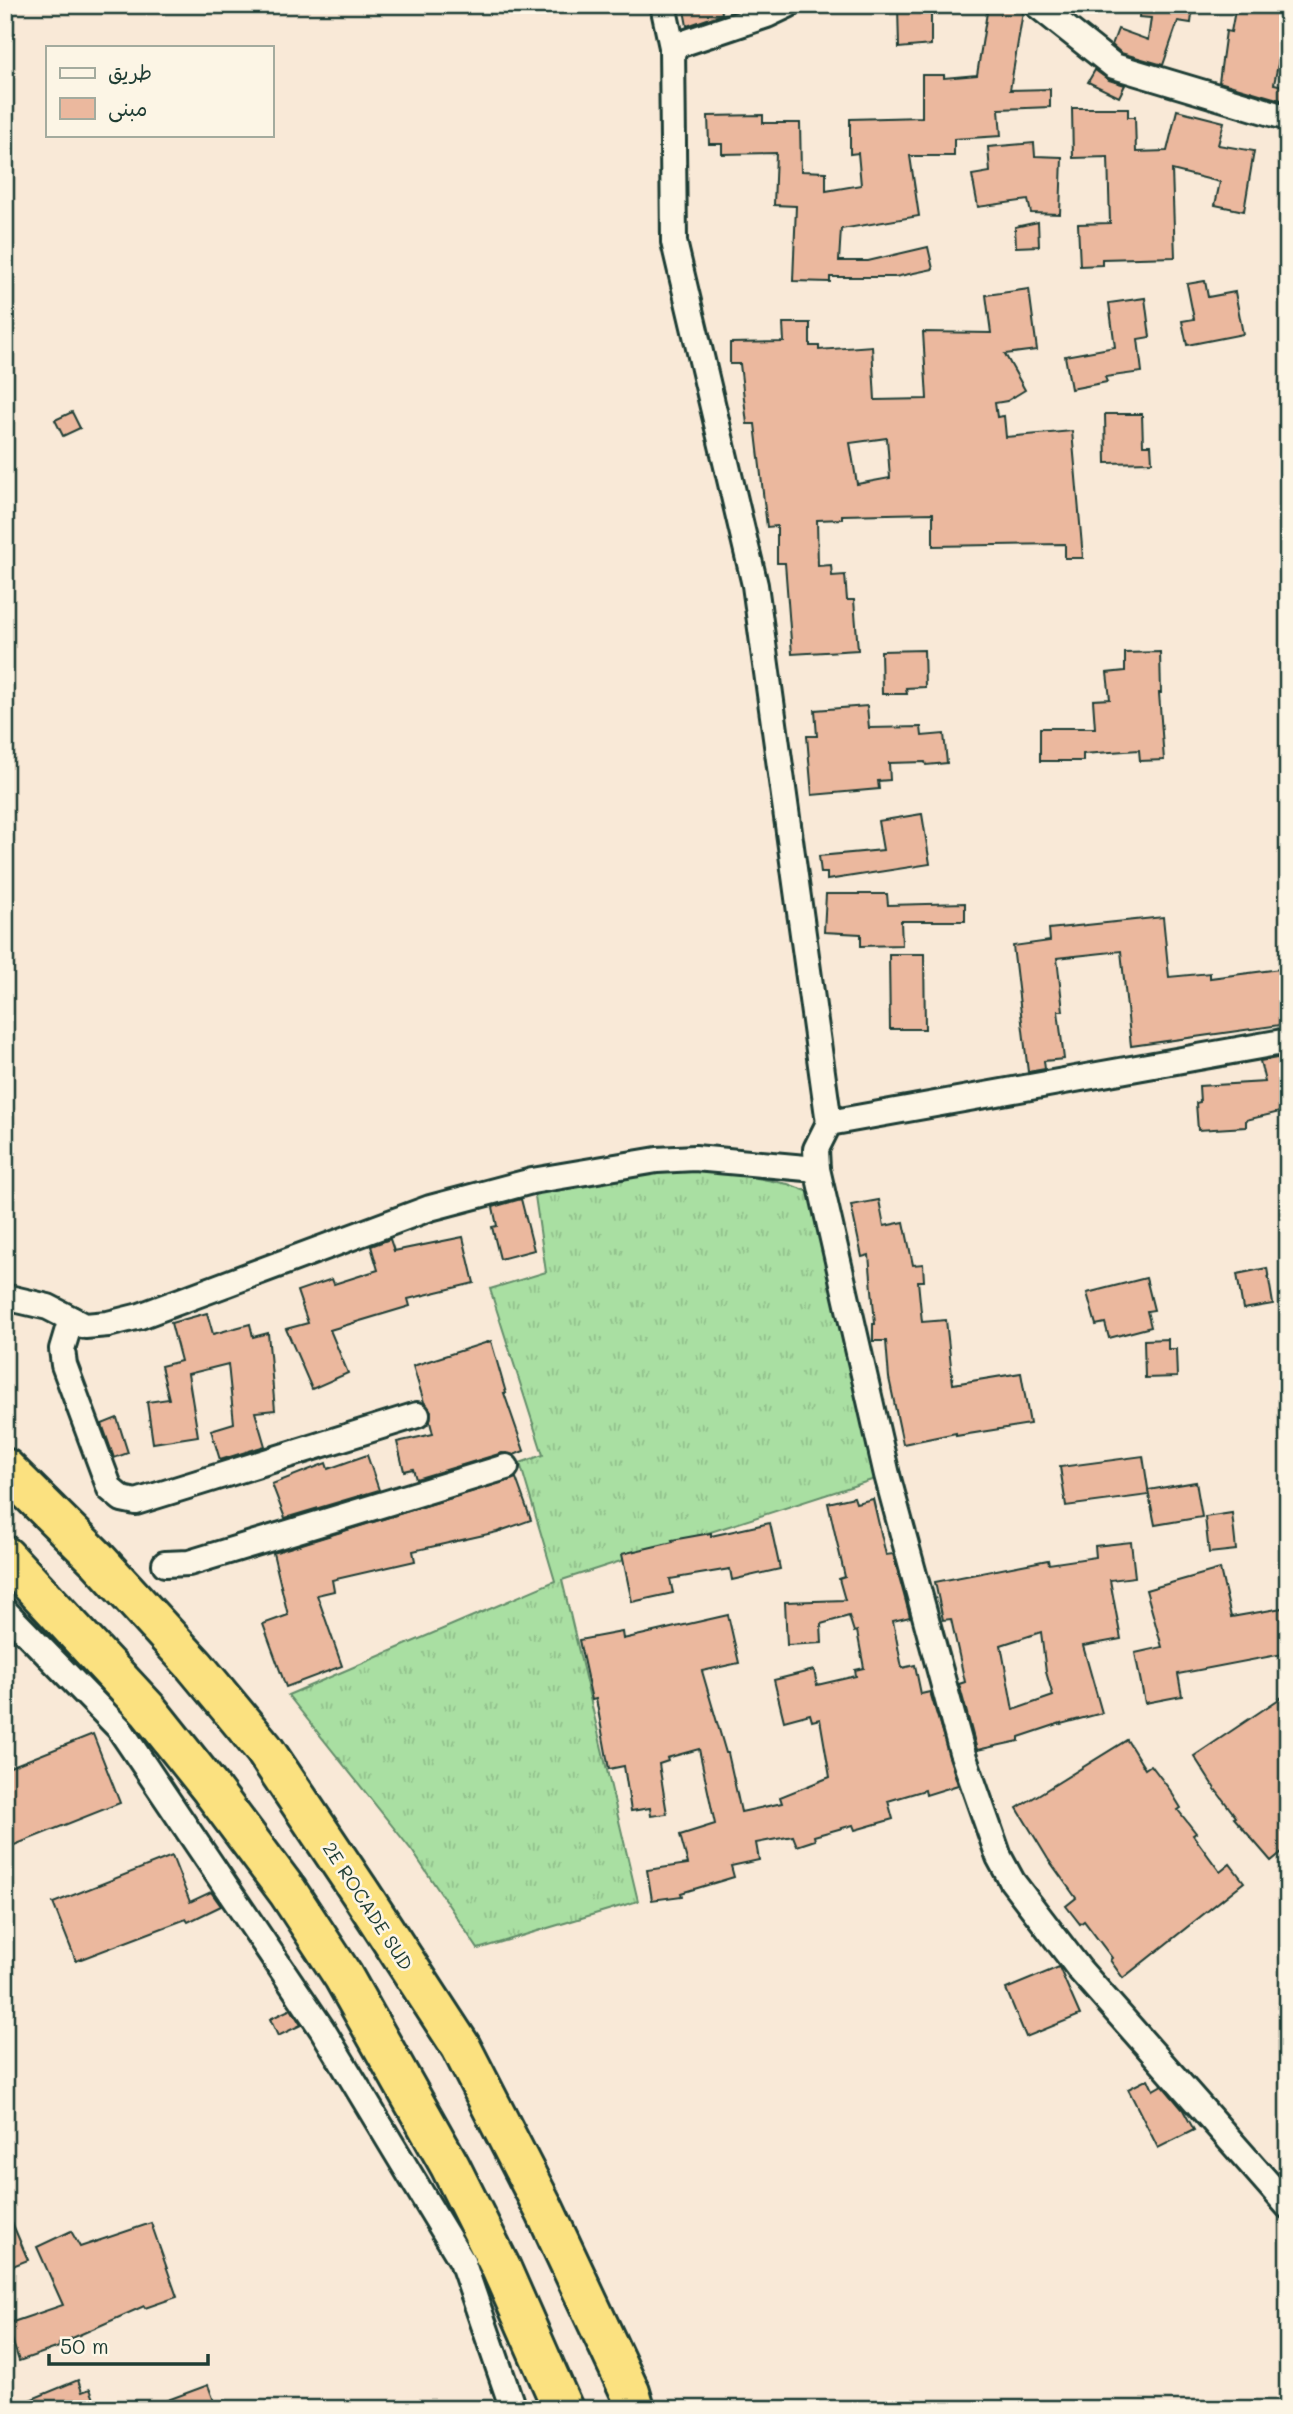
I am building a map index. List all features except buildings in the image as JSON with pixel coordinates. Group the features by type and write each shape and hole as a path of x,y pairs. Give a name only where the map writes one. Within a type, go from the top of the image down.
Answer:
{"highway":[{"name":"2E ROCADE SUD","path":"5,1468 97,1559 195,1666 264,1749 360,1892 461,2047 545,2211 635,2409"},
{"path":"5,1556 148,1710 288,1892 337,1966 456,2178 501,2269 563,2409"}],"street":[{"path":"663,5 672,47 674,242 755,585 829,1123 816,1149 817,1169 890,1489 962,1752 999,1857 1012,1881 1088,1981 1288,2206"},
{"path":"672,47 768,15 788,5"},
{"path":"1037,5 1114,66 1288,118"},
{"path":"829,1123 1288,1041"},
{"path":"5,1297 48,1307 85,1326 108,1324 141,1316 430,1208 532,1181 643,1162 695,1158 817,1169"},
{"path":"71,1319 62,1349 64,1365 110,1489 122,1499 136,1502 417,1415"},
{"path":"165,1564 189,1563 506,1467"},
{"path":"5,1611 119,1728 322,2029 462,2261 513,2409"}],"green space":[{"path":"705,1168 788,1184 815,1194 881,1477 562,1580 638,1901 478,1949 413,1852 288,1695 555,1581 520,1463 543,1455 490,1289 546,1272 534,1189 637,1174"}]}
